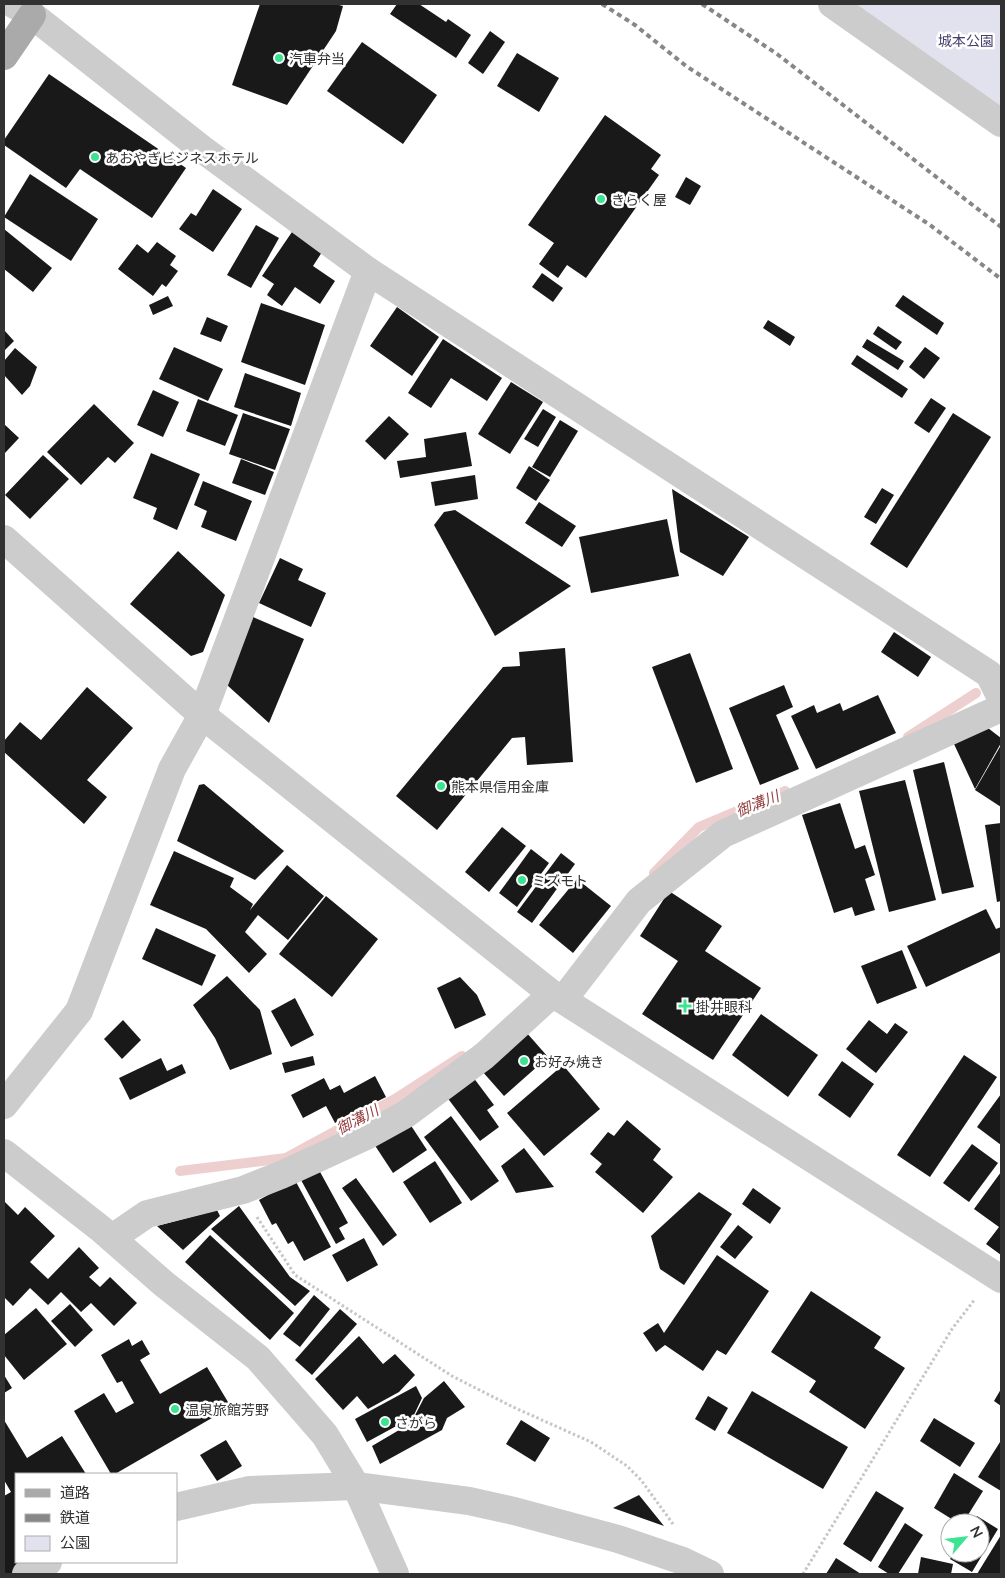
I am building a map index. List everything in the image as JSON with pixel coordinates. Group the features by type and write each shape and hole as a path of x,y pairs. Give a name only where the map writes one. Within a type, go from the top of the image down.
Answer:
{"main road":[{"path":"4,56 28,8"}],"street":[{"path":"832,4 1001,124"},
{"path":"28,8 202,149 368,271 989,674 1001,698"},
{"path":"4,1105 79,1012 172,768 202,715 368,271"},
{"path":"5,542 202,715 558,997 998,1277"},
{"path":"112,1238 147,1214 243,1190 281,1175 366,1136 406,1114 484,1056 558,997 639,902 723,834 1001,708"},
{"path":"4,1153 112,1238 164,1284 258,1358 325,1435 361,1497 395,1574"},
{"path":"178,1506 250,1490 469,1501 618,1539 683,1561 710,1574"},
{"path":"26,1574 46,1563"}],"path":[{"path":"243,1190 264,1229 295,1275 452,1376 513,1407 591,1442 626,1466 641,1480 674,1526"},
{"path":"804,1574 952,1329 998,1277"}],"green space":[{"name":"城本公園","path":"855,4 1001,4 1001,106 993,101"}],"building":[{"name":"汽車弁当","path":"260,4 335,4 343,6 336,31 287,105 232,85"},
{"path":"397,4 419,4 446,22 448,19 471,35 456,58 390,14"},
{"path":"490,31 505,42 483,74 468,63"},
{"path":"362,42 437,95 403,144 327,91"},
{"path":"517,53 559,78 539,112 497,86"},
{"name":"あおやぎビジネスホテル","path":"49,74 186,168 152,218 80,169 66,188 4,145 4,140"},
{"path":"605,115 661,155 651,169 659,175 586,278 567,265 558,278 539,264 554,243 528,225"},
{"path":"30,174 98,219 71,261 4,217"},
{"path":"686,177 701,186 690,205 675,197"},
{"path":"213,189 242,209 213,252 179,229 191,213 196,216"},
{"path":"256,225 279,238 251,288 227,275"},
{"path":"4,229 52,268 33,292 4,269"},
{"path":"294,229 324,249 313,266 335,281 320,304 295,287 282,306 267,295 274,284 262,276"},
{"path":"157,242 176,256 170,265 178,271 166,287 162,284 153,296 118,269 137,244 148,253"},
{"path":"542,273 563,288 553,302 532,287"},
{"path":"903,295 944,323 937,335 895,306"},
{"path":"168,296 173,306 153,315 149,305"},
{"path":"261,303 325,325 305,385 241,362"},
{"path":"397,307 439,337 412,376 370,346"},
{"path":"207,317 228,326 221,342 200,334"},
{"path":"768,320 795,337 790,346 763,328"},
{"path":"878,326 902,342 896,350 873,334"},
{"path":"4,330 14,341 4,351"},
{"path":"443,339 502,378 487,401 451,378 431,408 408,393"},
{"path":"867,339 904,361 898,370 862,347"},
{"path":"174,347 223,369 208,401 159,379"},
{"path":"925,347 940,358 924,379 909,367"},
{"path":"15,348 37,367 30,386 22,395 4,375 4,361"},
{"path":"857,355 908,389 902,398 851,364"},
{"path":"245,373 301,393 291,426 234,407"},
{"path":"511,382 543,402 510,454 478,434"},
{"path":"153,390 179,402 163,437 137,425"},
{"path":"931,398 946,408 929,433 914,423"},
{"path":"198,399 238,415 225,446 186,431"},
{"path":"94,404 134,443 115,463 108,457 81,485 47,452"},
{"path":"543,409 556,417 538,447 524,439"},
{"path":"243,413 290,429 275,470 229,454"},
{"path":"953,413 991,437 907,568 870,544"},
{"path":"389,416 409,434 385,460 365,441"},
{"path":"560,420 578,431 550,477 532,467"},
{"path":"4,424 19,438 4,454"},
{"path":"466,432 472,466 400,478 397,461 426,457 424,439"},
{"path":"151,453 200,474 177,530 153,519 157,508 133,498"},
{"path":"43,455 69,479 30,519 5,495"},
{"path":"241,459 274,472 265,495 232,483"},
{"path":"529,466 550,480 536,501 516,488"},
{"path":"475,475 478,499 435,506 431,482"},
{"path":"203,481 252,501 236,541 201,527 207,511 194,505"},
{"path":"882,488 894,495 876,524 864,517"},
{"path":"672,489 749,537 723,576 680,552"},
{"path":"539,502 576,526 562,547 525,523"},
{"path":"455,510 571,586 495,636 434,525 444,512"},
{"path":"667,519 679,576 591,593 579,537"},
{"path":"178,551 225,595 203,652 191,656 130,604"},
{"path":"280,558 303,569 298,580 326,593 311,627 259,603"},
{"path":"253,617 304,639 269,723 227,685"},
{"path":"894,632 931,657 918,677 881,652"},
{"path":"565,648 573,762 527,765 525,737 512,738 437,830 396,796 503,667 520,666 519,652"},
{"path":"690,653 733,769 696,783 652,667"},
{"path":"784,685 793,707 776,715 799,769 760,785 729,708"},
{"path":"87,687 133,728 87,780 107,797 84,824 4,752 4,741 20,722 41,740"},
{"path":"878,695 896,733 816,769 791,716 814,705 817,713 840,703 843,711"},
{"path":"984,725 1001,738 1001,743 975,789 954,744"},
{"path":"1001,745 1001,807 975,790"},
{"path":"944,762 974,887 942,894 913,770"},
{"path":"905,780 936,900 889,912 859,791"},
{"path":"204,784 284,851 255,880 177,841 199,785"},
{"path":"840,803 855,849 865,845 875,875 865,879 875,910 855,916 852,907 834,913 802,815"},
{"path":"1001,823 1001,901 997,902 985,825"},
{"path":"502,827 526,846 489,892 465,872"},
{"path":"531,849 549,863 517,907 499,893"},
{"path":"174,851 234,878 230,887 253,904 250,910 287,865 324,896 288,940 258,915 245,932 267,954 249,973 206,929 150,905"},
{"path":"561,853 575,864 532,923 517,912"},
{"path":"577,879 611,906 573,953 539,925"},
{"path":"669,891 722,926 705,951 761,988 713,1060 642,1014 678,961 640,936"},
{"path":"326,896 378,939 332,997 279,954"},
{"path":"986,909 996,929 1001,927 1001,952 926,987 907,946"},
{"path":"156,928 216,955 202,986 142,959"},
{"path":"902,950 917,988 877,1004 861,966"},
{"path":"227,976 260,1010 272,1054 230,1070 215,1038 193,1005"},
{"path":"460,977 477,995 486,1015 455,1029 437,988"},
{"path":"295,998 314,1035 291,1047 271,1011"},
{"path":"761,1014 818,1055 788,1097 732,1055"},
{"path":"123,1020 141,1040 122,1059 104,1039"},
{"path":"869,1020 887,1034 895,1023 908,1032 876,1073 846,1049"},
{"path":"526,1032 548,1057 504,1096 482,1071"},
{"path":"964,1055 997,1077 930,1177 897,1155"},
{"path":"313,1056 315,1065 285,1073 282,1063"},
{"path":"161,1058 167,1071 182,1064 186,1073 130,1100 119,1078"},
{"path":"842,1061 874,1084 850,1118 818,1095"},
{"path":"563,1065 600,1109 544,1156 507,1113"},
{"path":"375,1076 386,1097 335,1123 326,1106 303,1118 291,1095 324,1078 330,1090 340,1085 344,1093"},
{"path":"473,1077 494,1105 487,1110 499,1127 480,1141 446,1096"},
{"path":"1001,1094 1001,1145 977,1127"},
{"path":"451,1116 499,1181 471,1201 424,1137"},
{"path":"627,1120 661,1149 653,1160 673,1177 643,1213 595,1172 602,1164 590,1154 608,1132 614,1136"},
{"path":"408,1121 427,1150 393,1173 374,1144"},
{"path":"972,1144 998,1163 969,1202 943,1183"},
{"path":"524,1148 554,1187 516,1193 501,1166"},
{"path":"435,1161 462,1203 430,1223 403,1182"},
{"path":"319,1170 348,1223 339,1228 345,1239 336,1244 301,1180"},
{"path":"1001,1172 1001,1255 986,1244 999,1227 974,1209"},
{"path":"356,1178 397,1235 383,1246 342,1188"},
{"path":"295,1180 331,1247 304,1261 293,1241 288,1244 276,1223 272,1225 259,1200"},
{"path":"753,1188 781,1208 770,1224 742,1204"},
{"path":"699,1192 732,1214 684,1285 660,1269 651,1236"},
{"path":"4,1201 18,1215 25,1207 55,1236 30,1262 48,1279 79,1247 99,1268 89,1277 100,1287 110,1277 137,1303 114,1326 91,1303 81,1312 61,1292 48,1305 30,1288 13,1306 4,1297"},
{"path":"239,1206 290,1277 310,1291 295,1306 211,1229"},
{"path":"217,1210 220,1216 183,1250 157,1226"},
{"path":"738,1225 753,1237 735,1259 720,1247"},
{"path":"210,1235 294,1313 270,1340 185,1262"},
{"path":"364,1238 378,1265 347,1282 332,1255"},
{"path":"717,1255 769,1291 726,1355 717,1350 703,1371 665,1345 656,1352 643,1333 658,1323 664,1333"},
{"path":"811,1291 881,1337 874,1348 905,1368 865,1429 809,1392 816,1381 771,1352"},
{"path":"314,1295 330,1309 300,1347 283,1334"},
{"path":"70,1304 93,1330 75,1347 51,1321"},
{"path":"36,1308 67,1344 24,1380 4,1355 4,1335"},
{"path":"340,1309 357,1324 312,1375 295,1360"},
{"path":"359,1336 383,1364 395,1354 415,1375 399,1392 368,1409 357,1396 343,1410 315,1379"},
{"name":"温泉旅館芳野","path":"129,1339 132,1346 142,1340 150,1354 140,1360 160,1394 207,1367 231,1407 117,1473 110,1473 74,1411 104,1393 116,1413 134,1403 122,1381 117,1383 101,1355"},
{"path":"4,1375 12,1388 4,1393"},
{"path":"444,1381 465,1407 447,1418 442,1430 380,1464 372,1446 411,1423 424,1398"},
{"path":"416,1386 422,1398 413,1417 367,1442 355,1419"},
{"path":"1001,1389 1001,1406 994,1401"},
{"path":"752,1391 848,1447 823,1489 727,1433"},
{"path":"708,1396 728,1408 715,1431 695,1419"},
{"path":"934,1418 975,1443 960,1467 920,1441"},
{"path":"4,1420 27,1458 62,1436 85,1473 15,1473 15,1563 36,1563 18,1574 4,1574 4,1496 11,1492 4,1480"},
{"path":"521,1420 550,1438 535,1462 506,1444"},
{"path":"226,1440 242,1466 217,1481 200,1455"},
{"path":"1001,1443 1001,1491 978,1477"},
{"path":"954,1473 983,1491 969,1513 942,1513 934,1508"},
{"path":"876,1491 904,1508 871,1562 843,1544"},
{"path":"639,1495 664,1526 613,1508"},
{"path":"905,1523 923,1535 898,1574 889,1574 878,1567"},
{"path":"990,1524 998,1529 990,1542"},
{"path":"1001,1535 1001,1574 977,1574 984,1563 990,1563 990,1553"},
{"path":"921,1557 940,1561 940,1563 953,1564 951,1574 918,1574"},
{"path":"836,1558 861,1574 826,1574"},
{"path":"957,1563 977,1563 972,1572"}],"waterway":[{"name":"御溝川","path":"908,737 976,693"},
{"name":"御溝川","path":"654,873 699,827 785,791"},
{"name":"御溝川","path":"180,1171 286,1158 395,1099 462,1056"}],"railway":[{"path":"602,4 635,25 686,66 930,225 1001,279"},
{"path":"702,4 777,54 1001,227"}],"place":[{"name":"汽車弁当","path":"279,58"},
{"name":"あおやぎビジネスホテル","path":"95,157"},
{"name":"きらく屋","path":"601,199"},
{"name":"熊本県信用金庫","path":"441,786"},
{"name":"ミズモト","path":"522,880"},
{"name":"掛井眼科","path":"685,1006"},
{"name":"お好み焼き","path":"524,1061"},
{"name":"温泉旅館芳野","path":"175,1409"},
{"name":"さがら","path":"385,1422"}]}
